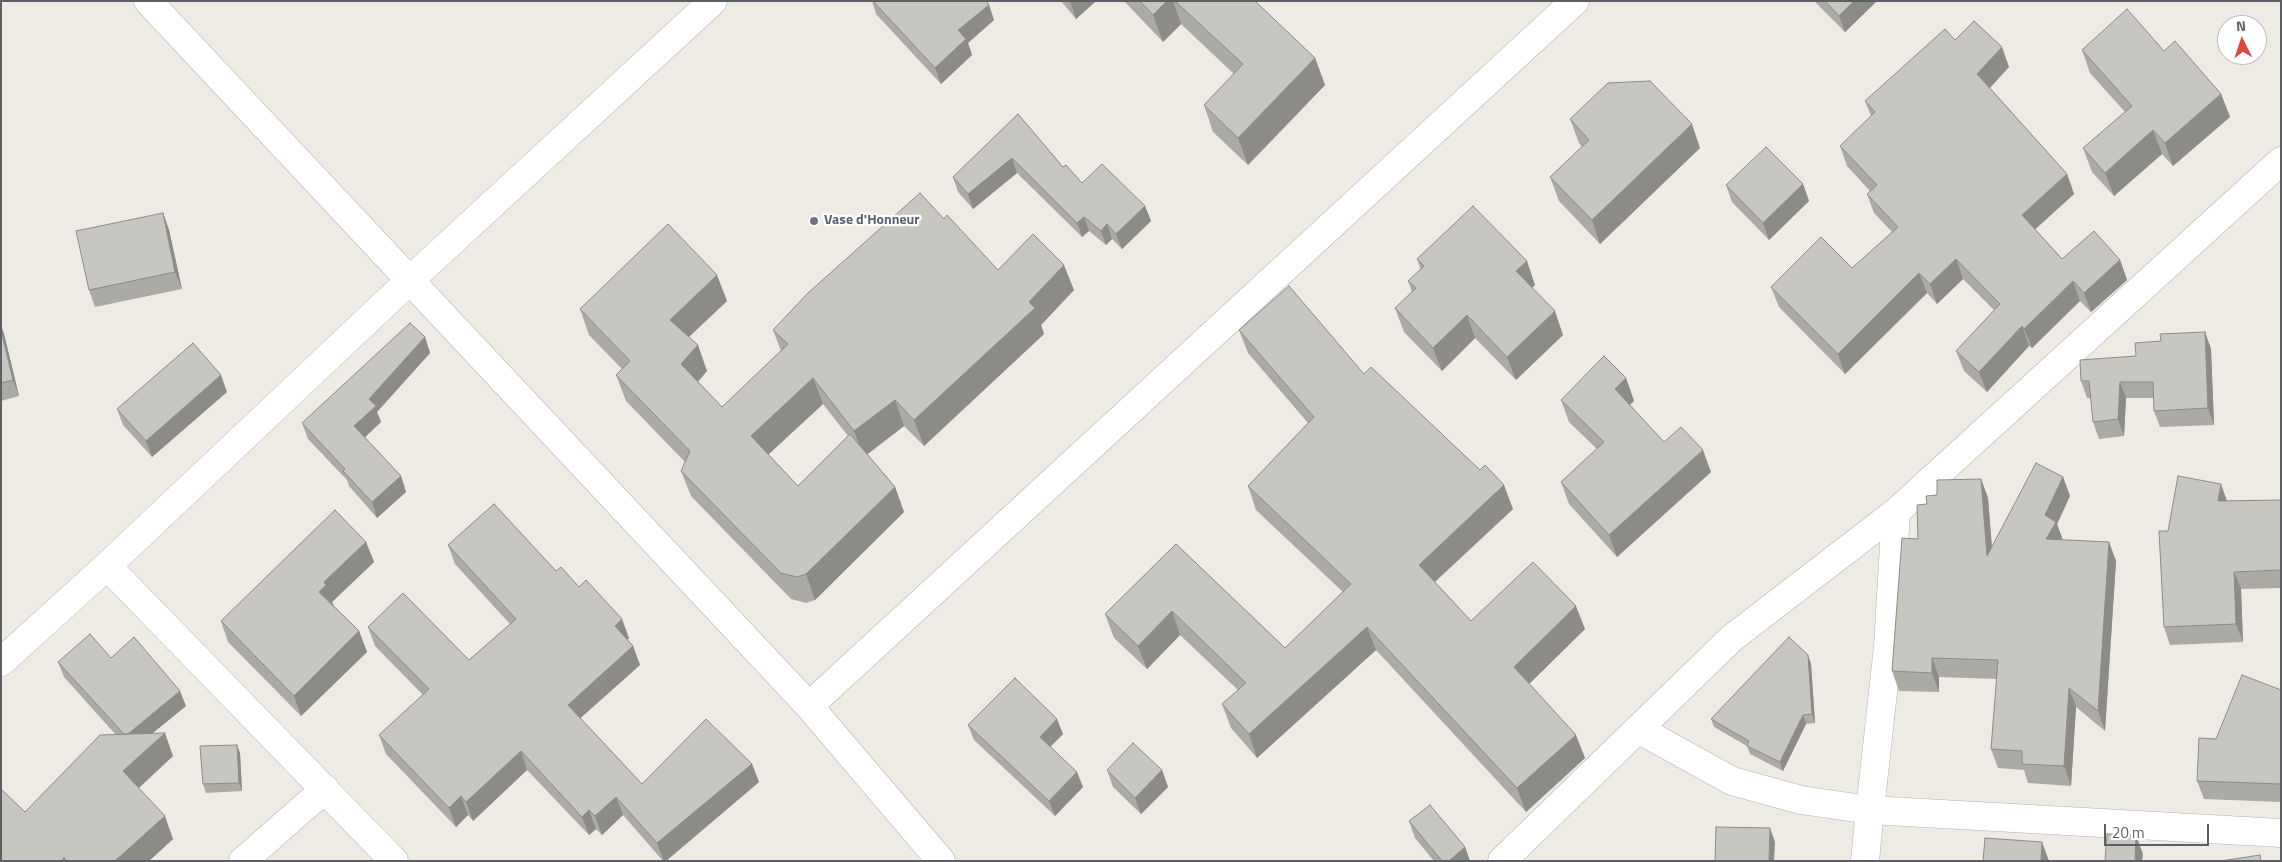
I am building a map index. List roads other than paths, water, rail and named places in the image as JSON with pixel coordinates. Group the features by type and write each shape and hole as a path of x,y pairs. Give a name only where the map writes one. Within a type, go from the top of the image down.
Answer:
{"street":[{"path":"148,1 809,706 941,861"},
{"path":"1,662 108,566 409,281 713,1"},
{"path":"809,706 1575,1"},
{"path":"1502,861 1732,638 1896,512 2281,161"},
{"path":"1865,861 1888,647 1896,512"},
{"path":"108,566 394,861"},
{"path":"1638,729 1732,781 1801,800 1870,810 2281,833"},
{"path":"242,861 324,789"}],"place":[{"name":"Vase d'Honneur","path":"814,221"}]}
